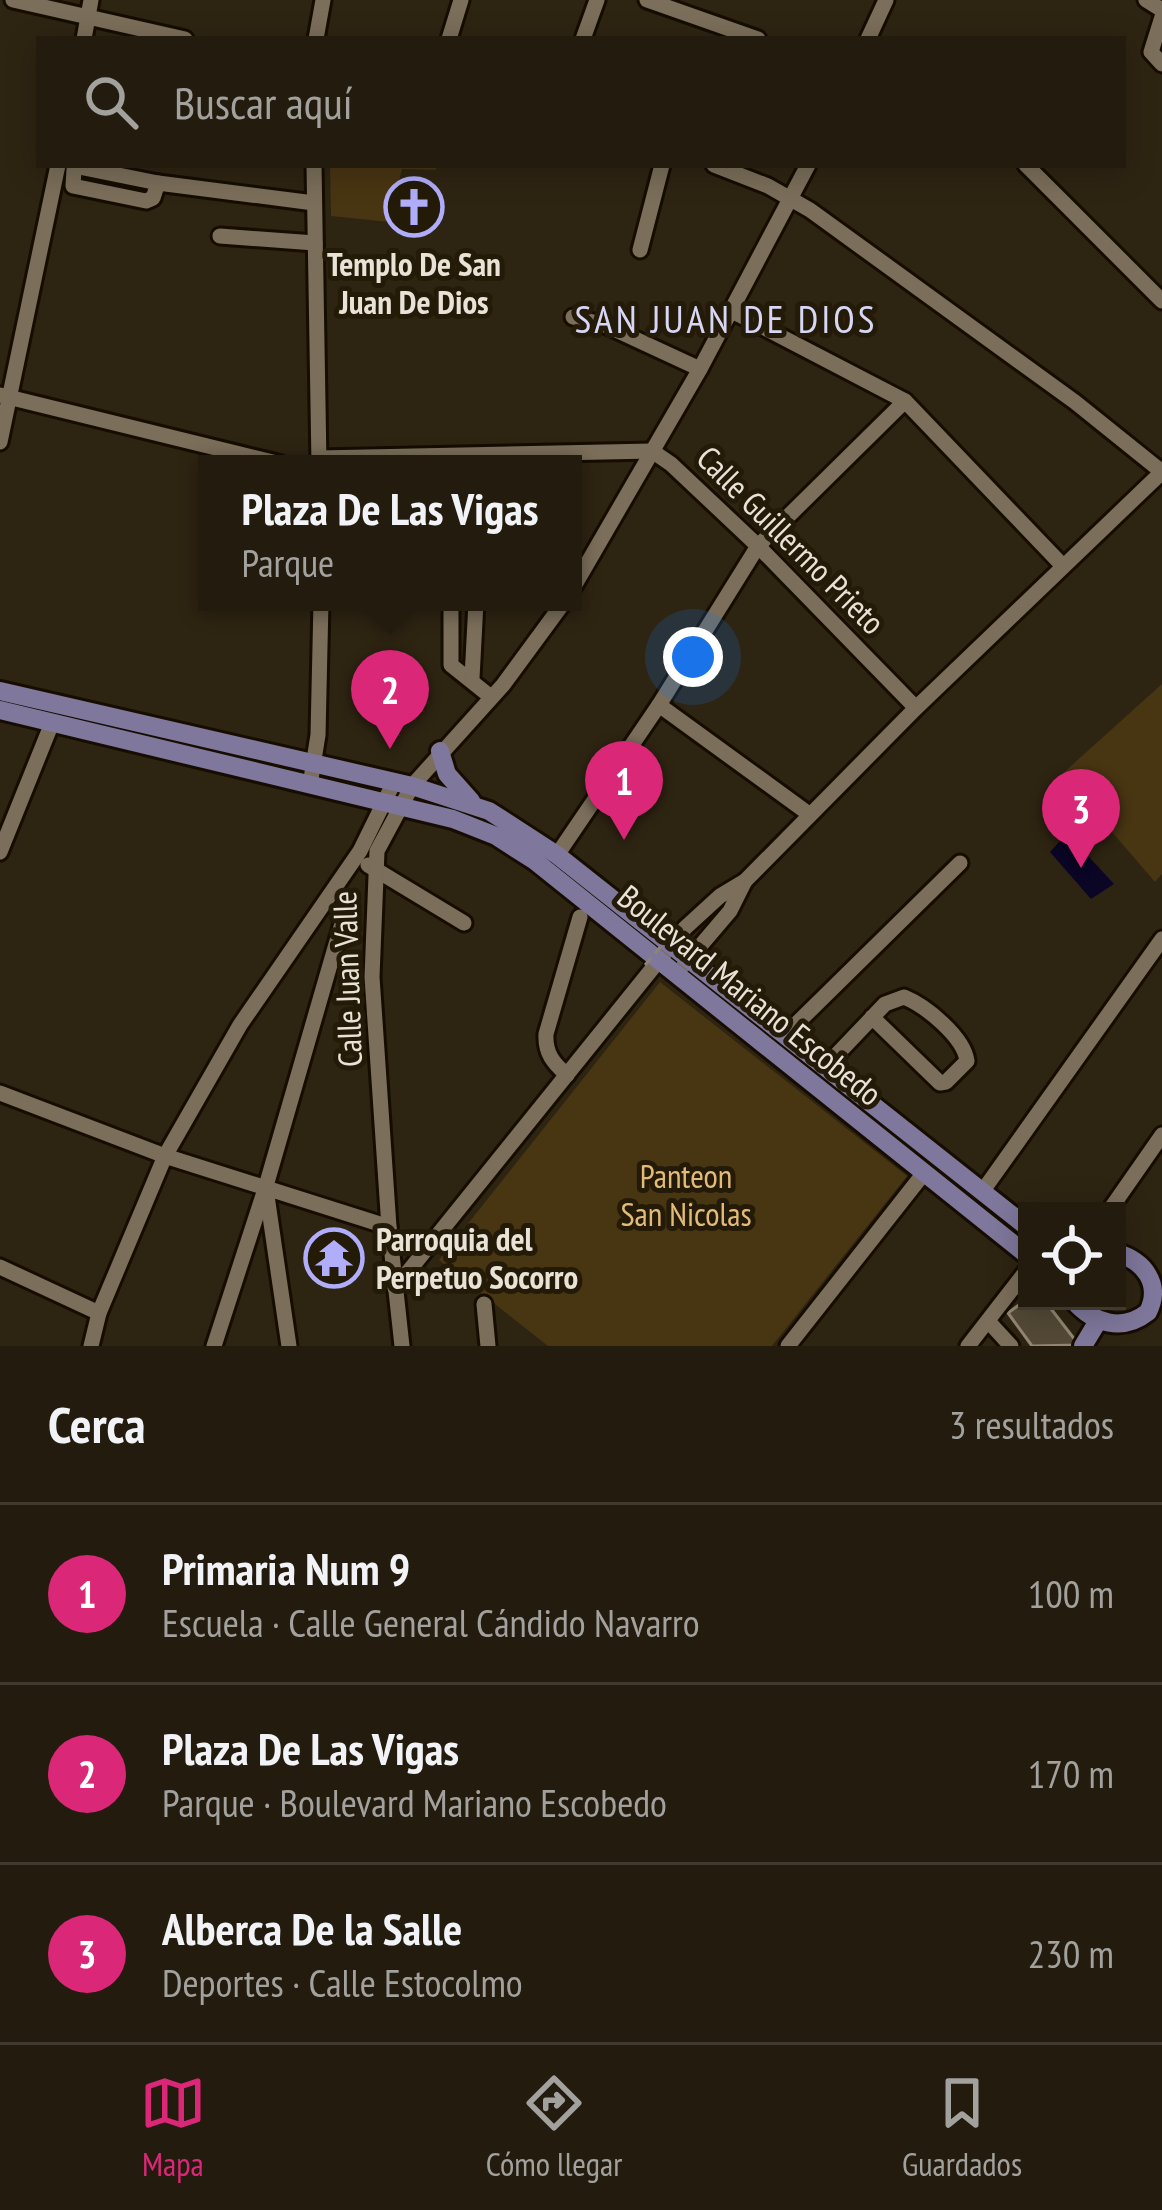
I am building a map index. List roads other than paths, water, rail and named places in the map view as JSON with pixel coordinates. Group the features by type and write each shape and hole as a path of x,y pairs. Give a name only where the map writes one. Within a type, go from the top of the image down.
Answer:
{"main road":[{"name":"Boulevard Mariano Escobedo","path":"0,691 403,784 474,805 510,823 673,938 690,959 1018,1220"},
{"name":"Boulevard Mariano Escobedo","path":"0,710 475,826 516,848 651,963 675,977 1018,1248"},
{"path":"440,752 447,774 474,805"},
{"path":"1085,1310 1098,1321 1122,1324 1155,1316 1158,1285 1143,1265 1126,1257"},
{"path":"1083,1346 1098,1321"},
{"path":"1111,1346 1122,1324"}],"street":[{"path":"13,0 170,36"},
{"path":"85,36 92,0"},
{"path":"317,36 323,0"},
{"path":"450,36 461,0"},
{"path":"584,36 597,0"},
{"path":"647,0 749,36"},
{"path":"869,36 886,0"},
{"path":"1146,0 1162,14 1151,52 1162,64"},
{"path":"0,442 5,396 57,168"},
{"path":"77,168 71,184 146,201 153,198 158,183"},
{"path":"84,168 158,183 314,203"},
{"path":"314,168 319,455"},
{"path":"640,250 661,168"},
{"path":"395,1288 673,938 710,904 746,881 916,708 1162,472 1075,402 792,198 721,168"},
{"path":"582,573 700,369 807,168"},
{"path":"1029,168 1162,301"},
{"path":"220,236 315,243"},
{"path":"732,310 905,401 1063,566"},
{"path":"573,317 604,325 700,369"},
{"path":"5,396 244,455"},
{"path":"557,855 659,705 758,546 905,401"},
{"name":"Calle Guillermo Prieto","path":"582,455 652,452 671,464 916,708"},
{"path":"310,785 321,611"},
{"path":"452,611 451,664 491,698"},
{"path":"472,678 476,611"},
{"name":"Calle Juan Valle","path":"402,1346 389,1227 371,927 377,850 403,784 491,698 558,611"},
{"path":"659,705 809,814"},
{"path":"0,852 52,723"},
{"path":"91,1346 99,1313 165,1156 241,1025 392,804"},
{"path":"354,860 464,923"},
{"path":"784,1035 960,863"},
{"path":"675,977 730,911 746,881"},
{"path":"316,911 371,927"},
{"path":"567,1075 548,1053 547,1034 580,916"},
{"path":"214,1346 343,920"},
{"path":"982,1192 1162,939"},
{"path":"825,1067 872,1017 895,998 911,1000 965,1048 967,1061 940,1083 872,1017"},
{"path":"0,1093 165,1156 389,1227"},
{"path":"1115,1202 1162,1135"},
{"path":"788,1346 924,1173"},
{"path":"266,1186 289,1346"},
{"path":"0,1267 99,1313"},
{"path":"968,1346 1018,1282"},
{"path":"484,1304 488,1346"},
{"path":"988,1321 1011,1346"}],"place":[{"name":"Templo De San Juan De Dios","path":"414,207"},
{"name":"Plaza De Las Vigas","path":"390,749"},
{"name":"Primaria Num 9","path":"624,840"},
{"name":"Alberca De la Salle","path":"1081,868"},
{"name":"Parroquia del Perpetuo Socorro","path":"334,1258"}],"district":[{"name":"SAN JUAN DE DIOS","path":"726,319"}],"park label":[{"name":"Panteon San Nicolas","path":"686,1195"}]}
